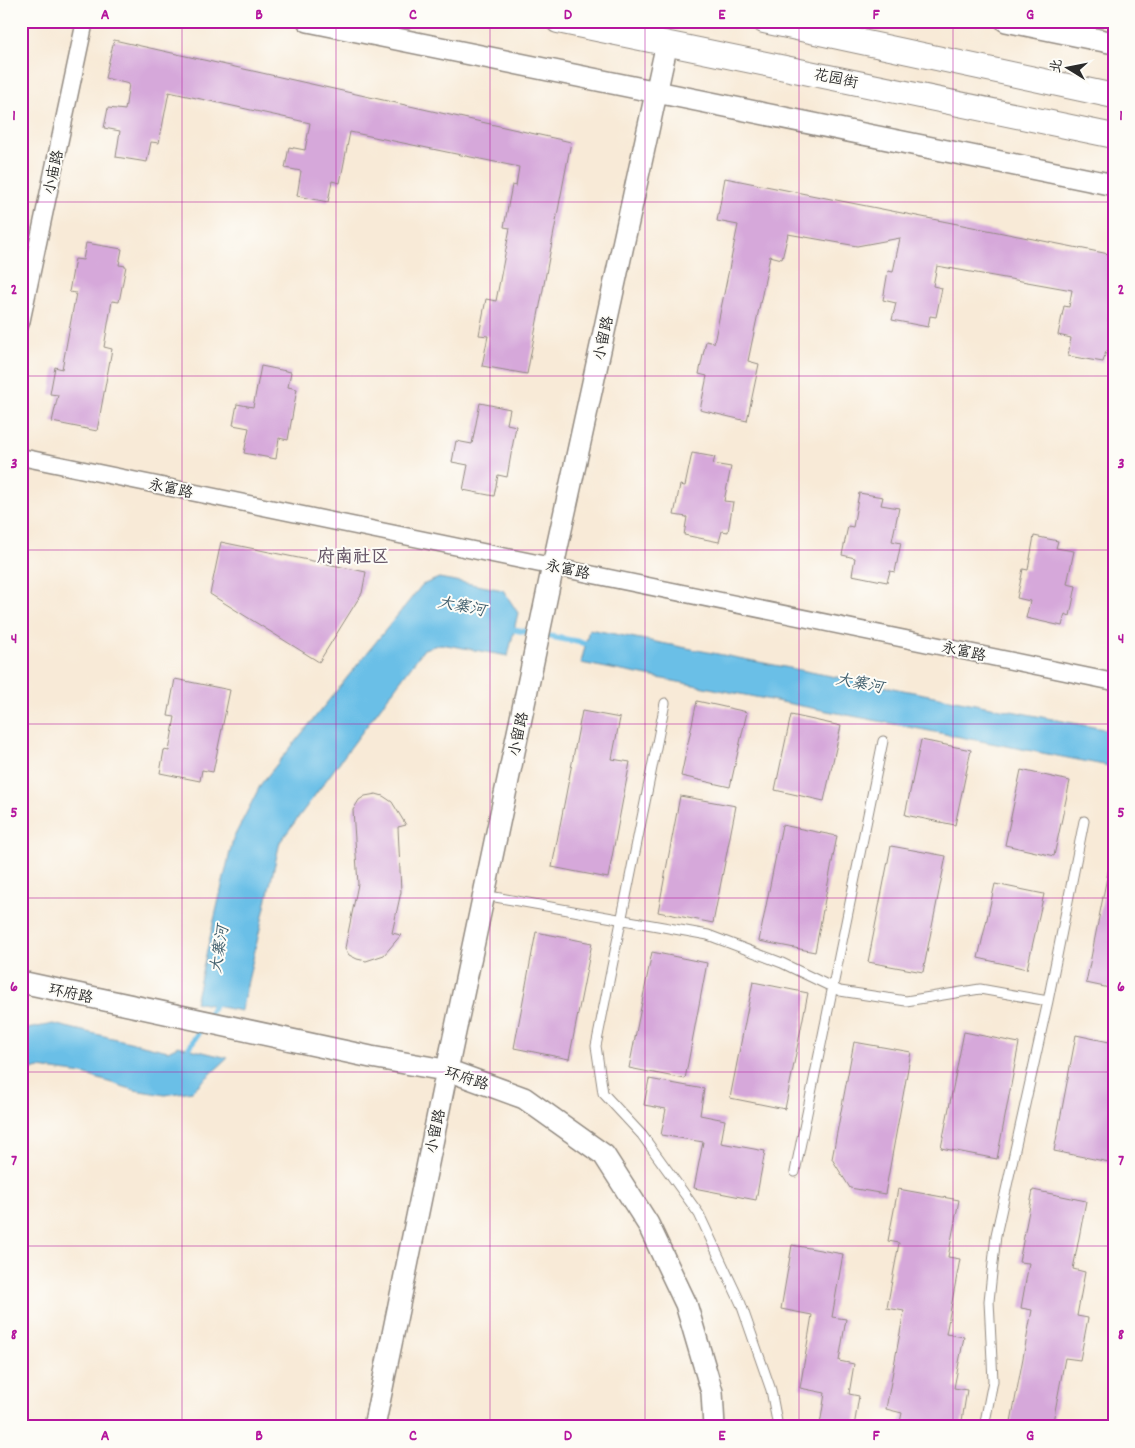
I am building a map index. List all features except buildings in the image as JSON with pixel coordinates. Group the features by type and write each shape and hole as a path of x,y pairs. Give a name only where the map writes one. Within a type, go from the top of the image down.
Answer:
{"main road":[{"name":"花园街","path":"558,21 1114,136"},
{"path":"764,21 1114,96"}],"street":[{"name":"小庙路","path":"21,323 85,21"},
{"path":"308,21 1114,186"},
{"path":"1006,21 1114,44"},
{"name":"小留路","path":"374,1427 536,648 667,43"},
{"name":"永富路","path":"21,457 1114,682"},
{"name":"环府路","path":"21,982 371,1057 447,1070 524,1098 604,1155 648,1224 686,1304 712,1392 714,1427"}],"lane":[{"path":"665,703 596,1046 603,1093 642,1135 700,1214 741,1304 771,1390 778,1427"},
{"path":"795,1172 883,741"},
{"path":"984,1427 993,1382 989,1301 996,1235 1048,1001 1084,821"},
{"path":"484,894 708,935 782,963 840,991 906,1001 980,989 1048,1001"}],"water":[{"path":"439,578 503,590 518,613 508,656 441,644 424,649 280,842 241,1011 195,1002 233,839 261,784 422,585"},
{"path":"589,629 1114,731 1114,767 581,663"},
{"path":"53,1024 168,1051 178,1046 228,1058 192,1091 165,1095 134,1090 83,1074 39,1068 21,1073 21,1059 27,1029"}],"waterway":[{"name":"大寨河","path":"506,628 595,645"},
{"name":"大寨河","path":"185,1055 218,999"}],"district":[{"name":"府南社区","path":"353,556"}]}
